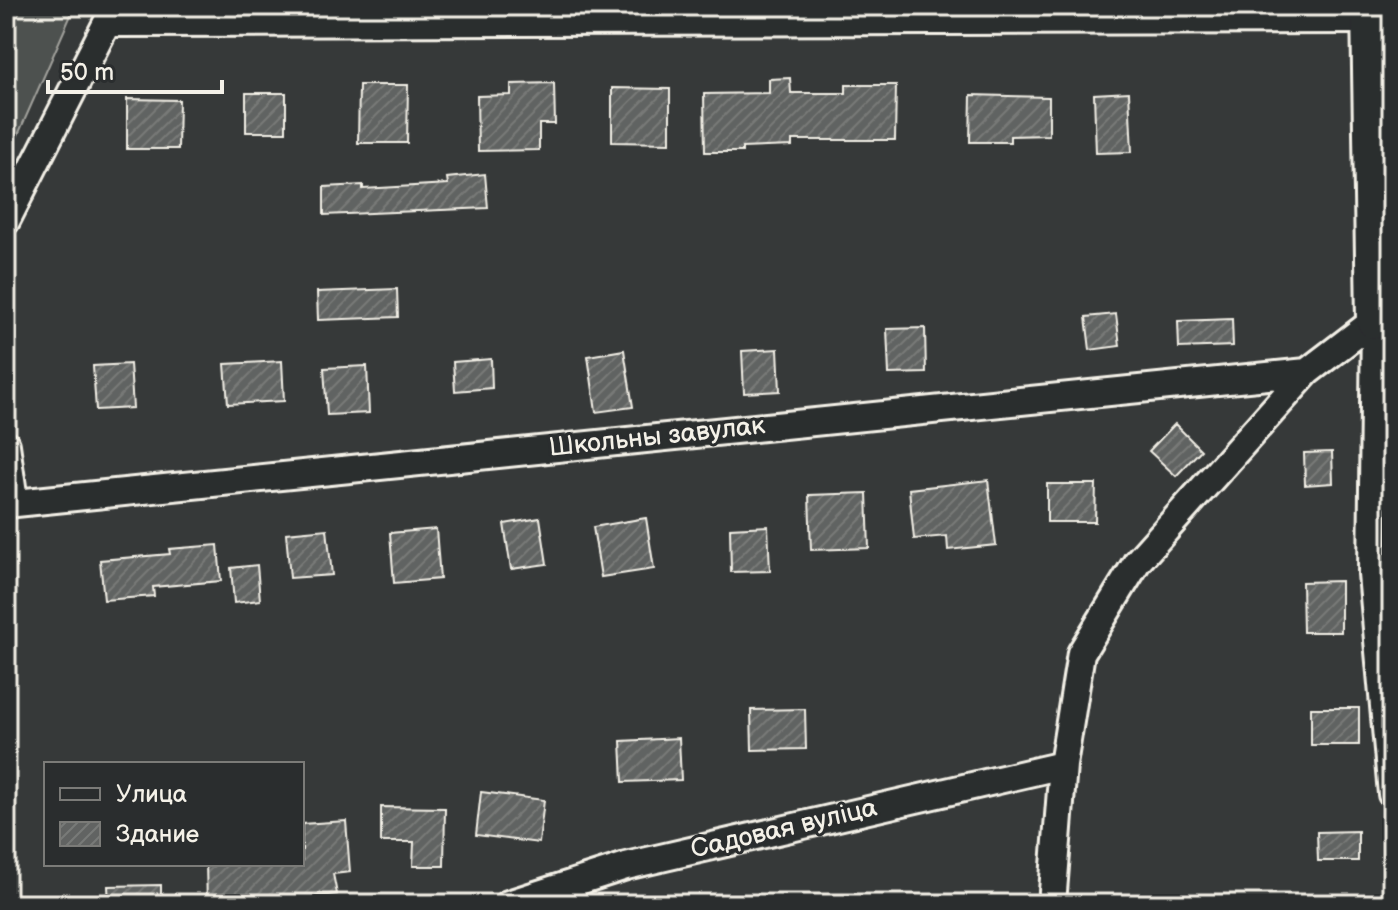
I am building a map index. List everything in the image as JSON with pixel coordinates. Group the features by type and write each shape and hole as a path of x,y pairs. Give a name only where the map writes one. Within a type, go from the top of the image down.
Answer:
{"street":[{"path":"6,221 111,14 1370,13 1384,319 1372,574 1392,794"},
{"path":"1052,904 1063,765 1081,653 1137,562 1307,372 1384,319"},
{"name":"Школьны завулак","path":"10,503 1307,372"},
{"path":"6,445 10,503"},
{"name":"Садовая вуліца","path":"508,904 626,866 1063,765"}],"shaded area":[{"path":"6,6 75,6 6,162"}],"building":[{"path":"790,78 791,93 846,93 846,85 896,85 895,140 792,140 792,146 742,148 742,152 705,152 704,94 769,93 769,79"},
{"path":"554,83 555,124 539,124 539,150 478,151 477,96 511,95 511,84"},
{"path":"359,85 408,85 407,143 358,143"},
{"path":"612,88 670,89 670,143 612,142"},
{"path":"1129,92 1132,152 1096,153 1094,94"},
{"path":"246,93 286,93 286,132 246,132"},
{"path":"971,95 1049,97 1049,135 1010,136 1010,142 970,142"},
{"path":"127,99 179,100 178,149 127,149"},
{"path":"485,174 488,208 324,215 324,187 363,185 363,189 448,184 447,178"},
{"path":"397,289 398,317 318,320 317,292"},
{"path":"1116,314 1120,346 1090,350 1086,317"},
{"path":"1232,319 1233,346 1179,348 1178,321"},
{"path":"925,328 926,373 889,374 887,329"},
{"path":"778,349 780,391 744,393 742,351"},
{"path":"624,350 633,407 596,412 588,356"},
{"path":"491,359 492,388 455,391 453,362"},
{"path":"282,361 284,401 228,404 225,364"},
{"path":"130,364 133,408 96,410 93,366"},
{"path":"367,366 369,413 327,415 324,368"},
{"path":"1175,424 1201,450 1176,476 1149,451"},
{"path":"1332,452 1333,483 1305,485 1304,453"},
{"path":"988,480 996,545 948,550 947,536 914,539 909,489"},
{"path":"1047,484 1096,484 1095,522 1047,522"},
{"path":"867,493 869,548 811,550 809,495"},
{"path":"540,518 547,564 511,569 504,524"},
{"path":"646,518 654,569 601,577 593,527"},
{"path":"768,526 770,571 731,572 730,528"},
{"path":"327,529 332,575 290,578 286,533"},
{"path":"436,529 440,579 394,583 390,533"},
{"path":"218,545 221,581 153,587 154,596 104,600 100,560 170,554 169,549"},
{"path":"257,565 260,600 234,603 231,568"},
{"path":"1341,581 1341,632 1303,632 1302,582"},
{"path":"1311,708 1359,708 1359,745 1311,745"},
{"path":"805,709 806,749 752,750 751,710"},
{"path":"679,738 681,780 623,782 621,741"},
{"path":"481,792 544,800 539,843 476,835"},
{"path":"381,807 445,808 444,866 413,866 414,842 381,842"},
{"path":"346,821 350,872 333,874 337,894 269,901 269,904 207,904 206,866 304,866 304,824"},
{"path":"1358,831 1358,861 1318,861 1317,832"},
{"path":"161,885 161,904 109,904 108,886"}]}
